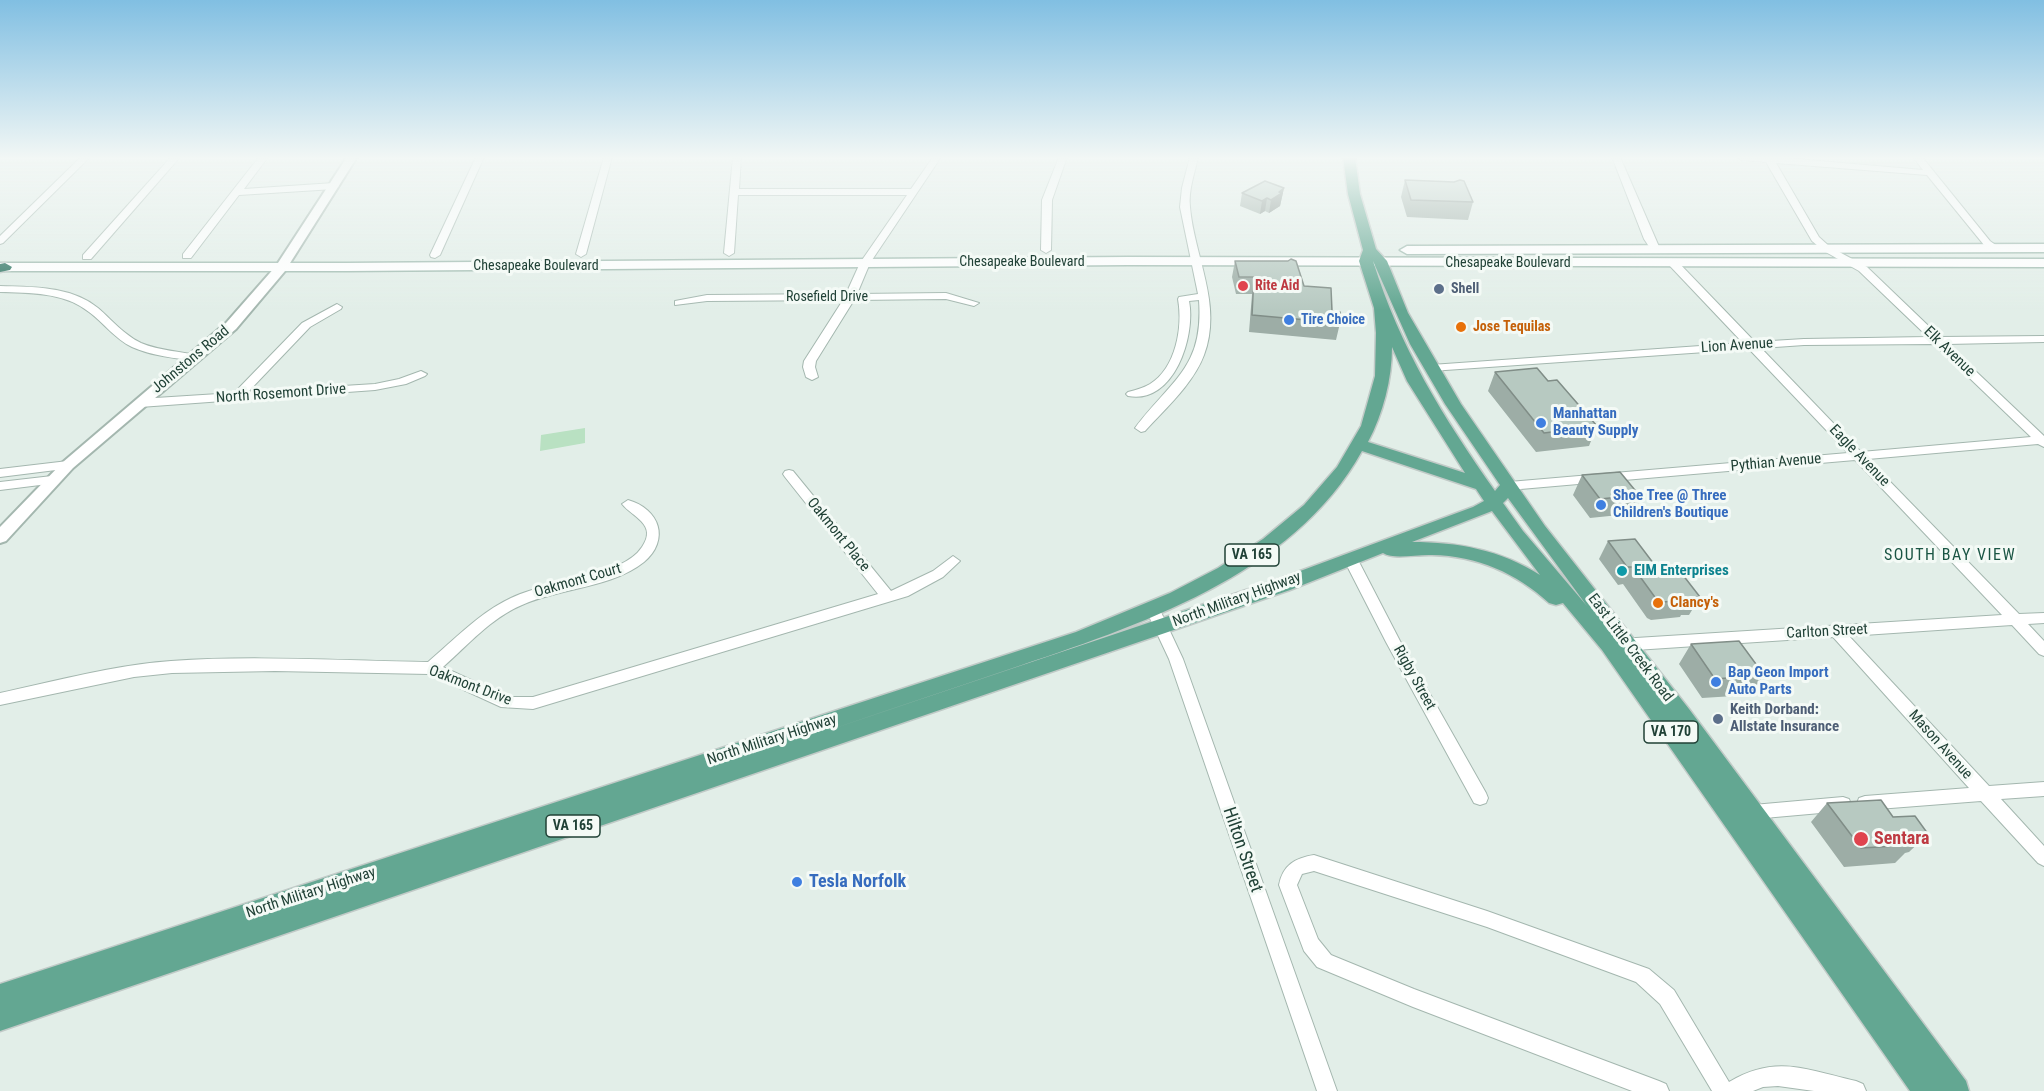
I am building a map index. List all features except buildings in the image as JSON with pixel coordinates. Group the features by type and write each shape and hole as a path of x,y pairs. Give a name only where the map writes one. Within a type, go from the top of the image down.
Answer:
{"main road":[{"name":"East Little Creek Road","path":"1358,208 1372,257 1381,308 1433,412 1493,502 1544,569 1619,645 1753,812 1951,1090"},
{"name":"Chesapeake Boulevard","path":"1372,257 1655,249 2044,248"},
{"name":"Chesapeake Boulevard","path":"1,265 87,257 187,256 284,262 435,255 729,253 869,257 1046,250 1195,255"},
{"name":"Chesapeake Boulevard","path":"1,265 1195,255 1673,263 2044,263"},
{"name":"East Little Creek Road","path":"1372,257 1431,368 1509,486 1926,1091"},
{"name":"North Military Highway","path":"0,1018 1157,619 1257,552 1309,509 1336,479 1360,445 1370,422 1383,378 1385,357 1381,308"},
{"path":"1360,445 1481,484 1509,486"},
{"path":"1336,479 1348,468 1366,460 1390,458 1405,460"},
{"name":"North Military Highway","path":"0,996 1083,637 1283,585 1350,558 1454,521 1493,502 1509,486"},
{"path":"1350,558 1428,547 1446,547 1478,554 1512,567 1546,588 1585,627 1619,645"}],"street":[{"path":"0,241 34,208"},
{"path":"87,257 131,208"},
{"path":"187,256 225,208"},
{"name":"Johnstons Road","path":"0,537 68,465 231,326 284,262 320,208"},
{"path":"435,255 457,208"},
{"path":"581,254 594,208"},
{"path":"729,253 733,208"},
{"path":"812,377 810,361 852,297 869,257 904,208"},
{"path":"1046,250 1047,208"},
{"path":"1141,428 1179,385 1197,358 1206,322 1185,208"},
{"path":"1637,208 1655,249"},
{"path":"1797,208 1815,239 1827,249"},
{"path":"1958,208 1987,243 1994,248"},
{"name":"Elk Avenue","path":"1827,249 1854,263 2043,441"},
{"name":"Eagle Avenue","path":"1673,263 2044,650"},
{"path":"0,289 49,293 72,298 89,306 129,341 139,346 196,358"},
{"name":"Rosefield Drive","path":"679,303 707,298 946,296 974,303"},
{"path":"1132,394 1143,392 1159,383 1173,361 1184,336 1187,319 1184,299 1203,296"},
{"path":"236,398 306,326 337,307"},
{"name":"Lion Avenue","path":"1431,368 1752,345 2044,339"},
{"name":"North Rosemont Drive","path":"140,403 382,386 421,374"},
{"name":"Pythian Avenue","path":"1509,486 2043,441"},
{"path":"0,473 68,465"},
{"name":"Oakmont Place","path":"789,474 887,596"},
{"path":"0,486 52,480"},
{"name":"Oakmont Court","path":"431,668 516,601 534,593 626,568 644,556 653,541 653,532 645,514 628,504"},
{"name":"Rigby Street","path":"1350,558 1388,632 1480,798"},
{"name":"Oakmont Drive","path":"0,699 134,671 172,667 275,665 431,668 507,704 532,703 920,585 938,574 952,561"},
{"name":"Carlton Street","path":"1619,645 2044,618"},
{"name":"Hilton Street","path":"1157,619 1176,659 1327,1091"},
{"name":"Mason Avenue","path":"1836,631 2044,858"},
{"path":"1753,812 2044,789"},
{"path":"1659,1091 1423,1002 1324,961 1311,945 1288,885 1289,876 1302,864 1314,863 1475,915 1642,975 1667,997 1723,1091"},
{"path":"1734,1091 1752,1081 1768,1076 1786,1076 1856,1091"}],"green space":[{"path":"585,428 585,443 540,451 541,435"}],"place":[{"name":"Rite Aid","path":"1243,286"},
{"name":"Shell","path":"1439,289"},
{"name":"Tire Choice","path":"1289,320"},
{"name":"Jose Tequilas","path":"1461,327"},
{"name":"Manhattan Beauty Supply","path":"1541,423"},
{"name":"Shoe Tree @ Three Children's Boutique","path":"1601,505"},
{"name":"EIM Enterprises","path":"1622,571"},
{"name":"Clancy's","path":"1658,603"},
{"name":"Bap Geon Import Auto Parts","path":"1716,682"},
{"name":"Keith Dorband: Allstate Insurance","path":"1718,719"},
{"name":"Sentara","path":"1861,839"},
{"name":"Tesla Norfolk","path":"797,882"}],"district":[{"name":"SOUTH BAY VIEW","path":"1950,556"}]}
